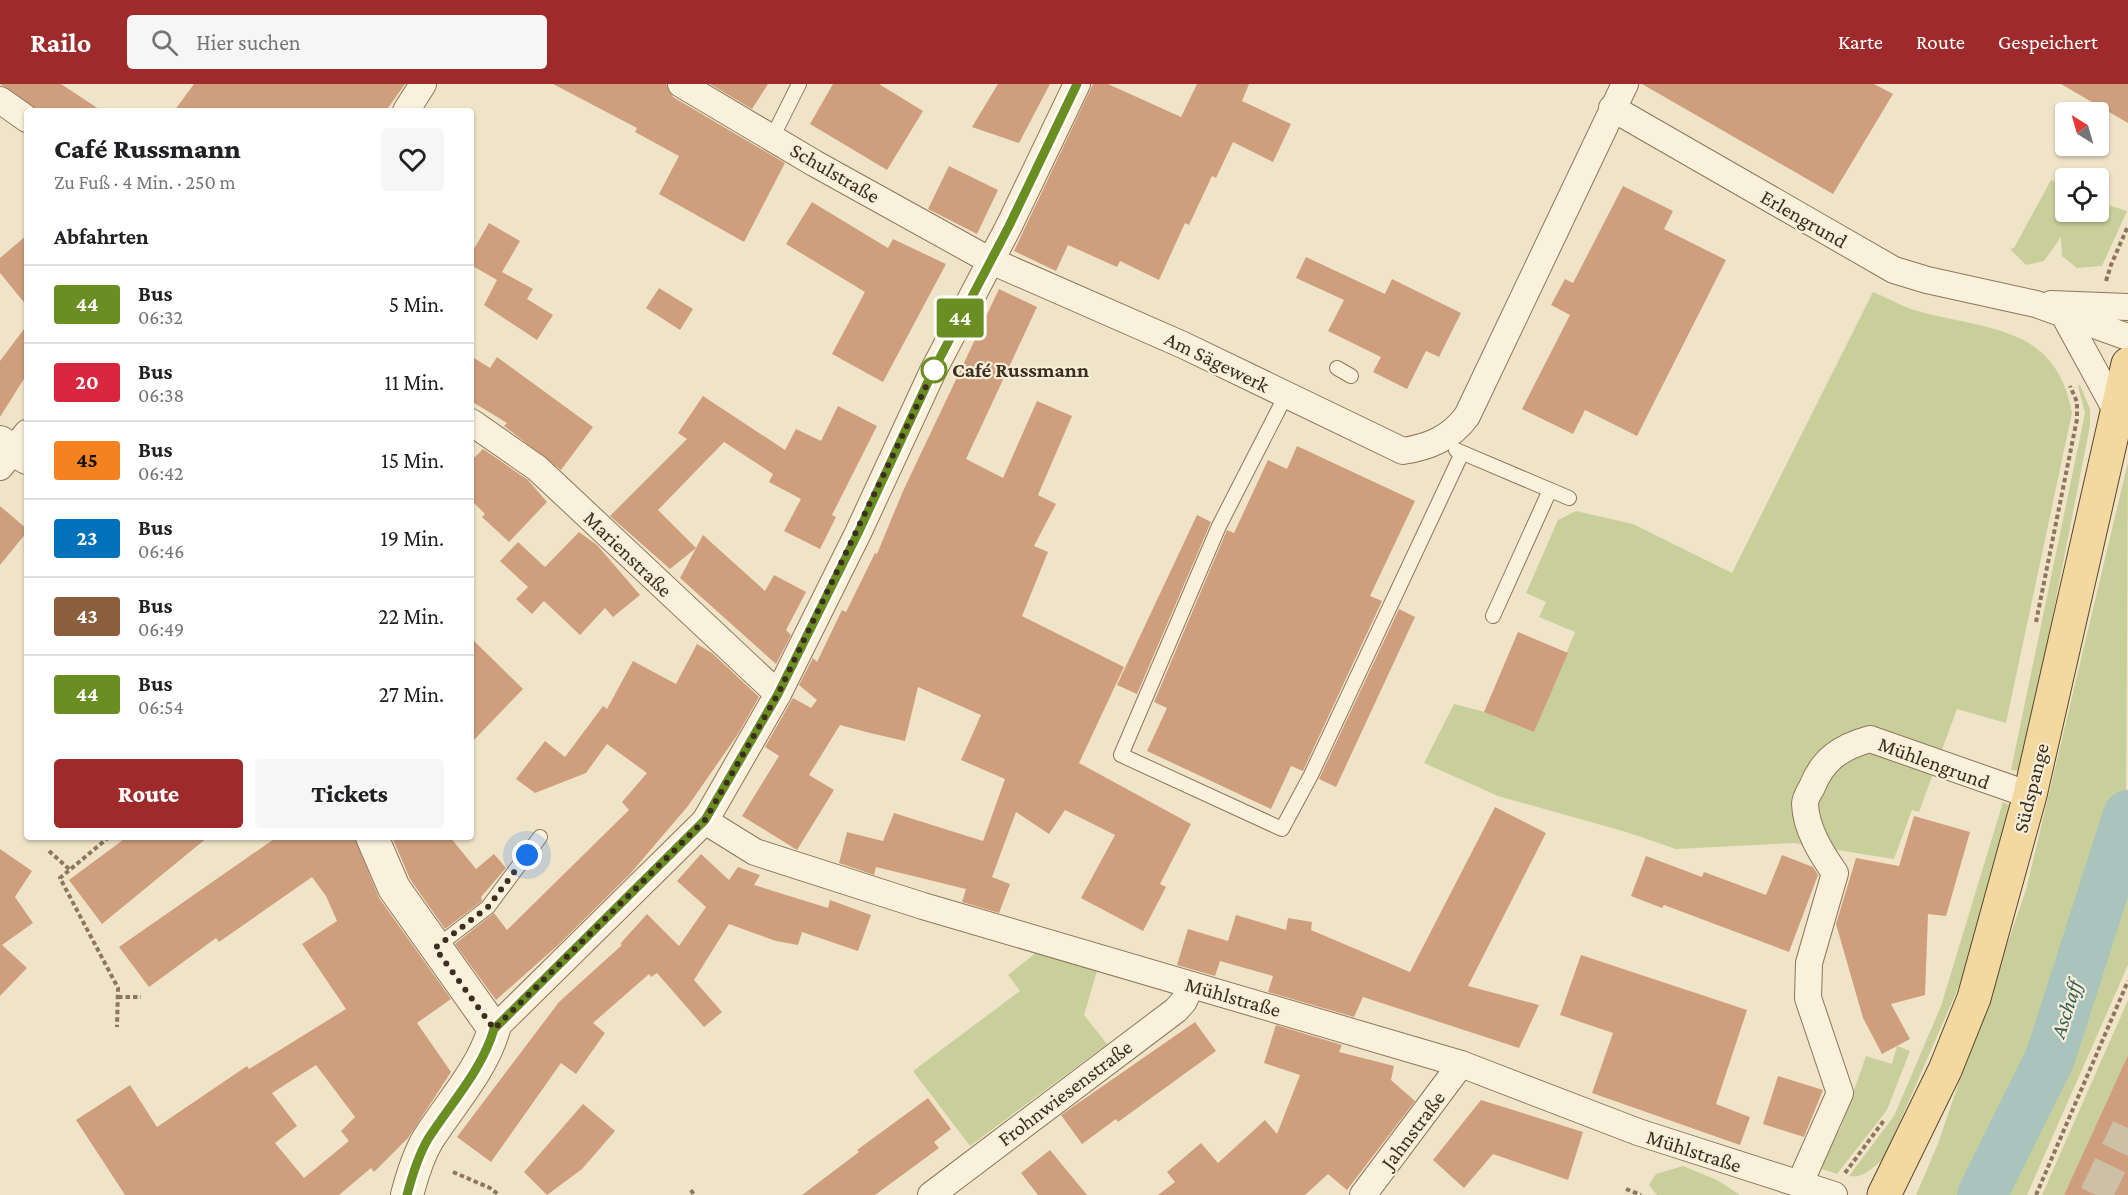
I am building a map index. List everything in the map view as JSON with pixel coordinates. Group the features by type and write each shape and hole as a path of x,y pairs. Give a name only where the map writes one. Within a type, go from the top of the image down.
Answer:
{"main road":[{"name":"Südspange","path":"1884,1195 1945,1070 1974,998 2030,795 2128,364"}],"street":[{"path":"408,108 423,84"},
{"name":"Schulstraße","path":"681,84 989,260"},
{"path":"406,1195 427,1141 489,1047 494,1029 705,820 778,694 858,533 933,371 1077,84"},
{"path":"1612,108 1625,84"},
{"path":"0,100 24,116"},
{"name":"Am Sägewerk","path":"989,260 1183,345 1403,451 1453,445 1459,427 1467,416 1612,108"},
{"name":"Erlengrund","path":"1612,108 1894,270 1928,280 2036,304 2128,337"},
{"name":"Erlengrund","path":"2036,304 2101,304 2128,307"},
{"path":"2064,315 2118,412"},
{"name":"Marienstraße","path":"474,424 537,468 778,694"},
{"name":"Mühlengrund","path":"1794,1189 1840,1093 1808,998 1809,963 1834,873 1822,855 1811,830 1805,803 1814,781 1828,759 1848,745 1870,739 2030,795"},
{"name":"Mühlstraße","path":"705,820 755,852 923,906 1461,1064 1638,1132 1764,1174 1794,1189 1833,1195"},
{"path":"373,840 394,888 494,1029"},
{"name":"Frohnwiesenstraße","path":"931,1195 1176,1010 1191,985"},
{"name":"Jahnstraße","path":"1363,1195 1461,1064"}],"lane":[{"path":"772,138 799,84"},
{"path":"1337,368 1351,376"},
{"path":"1286,395 1220,526 1121,755 1282,829 1311,775 1453,445 1569,498"},
{"path":"1492,616 1550,490"},
{"path":"435,948 488,907 540,837"}],"path":[{"path":"2101,304 2111,265 2128,226"},
{"path":"2034,633 2077,419 2077,402 2065,373 2085,354"},
{"path":"105,840 60,878 118,988 117,1027"},
{"path":"49,851 70,870"},
{"path":"2036,1195 2128,981"},
{"path":"118,997 141,997"},
{"path":"1833,1195 1846,1171 1890,1113"},
{"path":"453,1172 490,1188 499,1195"},
{"path":"1626,1189 1641,1195"},
{"path":"691,1190 694,1195"}],"green space":[{"path":"2051,180 2055,182 2055,222 2109,222 2109,205 2127,211 2102,266 2077,268 2062,256 2061,237 2044,261 2026,265 2010,249 2014,248"},
{"path":"1873,292 1911,309 1988,327 2032,345 2050,361 2063,383 2072,413 2006,723 1957,709 1919,812 1912,810 1894,859 1793,843 1676,849 1626,832 1498,796 1424,763 1454,704 1485,712 1534,732 1575,632 1539,617 1546,602 1526,593 1558,520 1576,511 1633,524 1732,573"},
{"path":"2080,385 2090,409 2090,426 2022,771 2011,770 2085,413 2078,386"},
{"path":"2128,462 2126,820 2128,818 2128,965 2027,1195 1991,1195 2007,1163 1986,1164 1974,1195 1916,1195 1937,1146 2026,890"},
{"path":"2003,802 2013,807 1966,970 1884,1158 1864,1174 1849,1176 1894,1116 1941,1006"},
{"path":"1037,952 1097,971 1084,1015 1107,1044 970,1146 913,1071 1020,991 1008,975"},
{"path":"2128,1000 2128,1055 2064,1195 2042,1195"},
{"path":"1897,1046 1910,1051 1887,1110 1837,1174 1819,1168 1841,1127 1866,1056 1892,1064"},
{"path":"1683,1166 1717,1180 1740,1195 1657,1195 1649,1185 1656,1174"}],"water":[{"path":"2008,1163 1991,1195 1974,1195 1986,1164"}],"building":[{"path":"0,84 61,84 97,108 35,108"},
{"path":"194,84 405,84 388,108 176,108"},
{"path":"553,84 666,84 673,97 785,163 744,242 659,194 679,156 635,132 637,128"},
{"path":"710,84 768,84 752,109"},
{"path":"833,84 879,84 923,111 887,170 810,124"},
{"path":"998,84 1050,84 1019,143 972,127"},
{"path":"1093,84 1108,84 1181,117 1197,84 1249,84 1242,101 1291,124 1273,162 1233,142 1216,178 1212,176 1189,225 1185,223 1159,280 1120,261 1117,267 1068,245 1056,271 1014,251"},
{"path":"1642,84 1874,84 1893,94 1833,194"},
{"path":"2061,84 2128,84 2128,123 2109,112 2109,102 2092,102"},
{"path":"949,166 998,190 977,234 928,209"},
{"path":"1623,186 1673,211 1664,229 1726,260 1637,436 1585,410 1573,434 1522,409 1570,315 1551,305 1565,279 1573,283"},
{"path":"812,202 888,248 893,239 946,264 883,382 832,354 865,292 786,244"},
{"path":"489,223 520,241 502,272 533,289 527,299 553,315 537,340 484,305 497,280 474,267 474,249"},
{"path":"24,238 24,302 0,273 0,258"},
{"path":"1306,257 1385,294 1392,279 1461,313 1439,357 1426,351 1407,389 1373,372 1381,357 1328,331 1344,300 1296,278"},
{"path":"659,288 693,309 680,330 646,308"},
{"path":"999,289 1037,307 966,459 1003,478 1037,401 1072,416 1038,495 1056,504 1034,546 1048,552 1022,616 1124,667 1079,763 1191,824 1160,884 1166,887 1143,931 1081,898 1115,835 1065,810 1049,834 1016,812 992,877 1010,884 999,913 962,902 966,889 876,867 874,875 839,863 847,832 883,841 894,813 983,841 1005,779 961,760 981,715 918,687 905,741 840,725 809,775 834,790 797,850 742,816 779,756 765,747 793,698 811,708 817,700 799,685 813,658 817,662 842,610 846,612 875,553 877,554 903,491"},
{"path":"24,329 24,379 0,417 0,361"},
{"path":"497,357 593,427 561,470 504,426 507,423 474,403 474,358 490,368"},
{"path":"703,396 785,450 796,429 821,441 838,406 877,426 832,515 836,517 820,549 784,531 801,499 769,482 773,474 724,442 658,510 696,548 670,569 610,516 687,439 678,433"},
{"path":"1297,446 1415,501 1370,596 1382,601 1303,771 1291,766 1271,809 1147,751 1167,708 1154,702 1227,530 1234,533 1268,460 1287,469"},
{"path":"483,449 528,480 547,502 509,542 482,517 485,514 474,503 474,458"},
{"path":"0,506 24,526 24,536 0,565"},
{"path":"1197,515 1211,522 1137,694 1117,685"},
{"path":"579,532 597,545 640,595 613,617 605,608 580,635 544,601 532,614 516,599 528,587 500,561 518,542 545,567"},
{"path":"703,535 765,591 774,575 806,592 786,630 791,635 776,664 680,578"},
{"path":"1399,609 1415,617 1336,787 1319,779"},
{"path":"1518,632 1568,653 1534,732 1484,712"},
{"path":"474,641 523,689 474,740"},
{"path":"697,644 712,653 759,697 738,734 688,806 630,874 557,946 496,1000 455,944 494,913 507,930 629,810 622,802 647,773 607,744 586,773 535,793 516,779 545,741 565,757 603,706 607,709 633,661 676,684"},
{"path":"1495,807 1546,833 1468,986 1539,1005 1519,1048 1363,997 1354,1017 1268,992 1273,976 1220,961 1215,976 1177,965 1188,929 1228,941 1236,915 1286,930 1288,918 1312,922 1311,930 1410,972"},
{"path":"1914,816 1970,832 1946,916 1928,914 1925,995 1891,1004 1910,1039 1882,1054 1863,1018 1836,924 1856,858 1899,866"},
{"path":"123,840 204,840 102,924 69,880"},
{"path":"273,840 355,840 379,898 451,999 417,1023 451,1072 408,1138 374,1172 371,1168 339,1195 125,1195 76,1120 130,1085 157,1127 247,1066 249,1069 346,1009 302,944 337,921 326,896 312,877 219,942 216,938 149,987 119,947","holes":["316,1065 355,1117 341,1131 349,1141 304,1178 275,1143 297,1126 272,1093"]},
{"path":"393,840 452,840 476,869 494,854 506,868 481,897 482,901 445,929 410,879"},
{"path":"0,849 32,871 15,897 33,923 2,945 27,968 0,996"},
{"path":"701,854 729,880 738,867 760,875 754,885 828,908 830,900 871,915 858,951 802,932 798,945 776,941 729,924 694,980 722,1012 704,1027 657,973 651,977 649,974 593,1023 605,1033 576,1074 561,1063 491,1162 457,1137 559,1002 622,945 620,944 647,914 679,946 706,907 677,881"},
{"path":"1782,855 1813,867 1818,875 1789,952 1664,905 1662,908 1631,896 1646,856 1702,877 1704,872 1766,895"},
{"path":"1581,955 1747,1010 1716,1104 1750,1117 1740,1145 1592,1093 1613,1033 1560,1015"},
{"path":"1195,1022 1216,1051 1118,1122 1116,1119 1082,1144 1061,1115"},
{"path":"1276,1025 1342,1045 1339,1052 1394,1066 1391,1080 1415,1101 1347,1190 1328,1174 1305,1195 1158,1195 1175,1182 1167,1172 1201,1143 1218,1163 1265,1120 1277,1134 1300,1075 1264,1063"},
{"path":"2128,1055 2128,1195 2064,1195"},
{"path":"1778,1076 1823,1090 1804,1137 1763,1124"},
{"path":"928,1098 951,1129 934,1142 939,1148 875,1195 802,1195 859,1152 857,1150"},
{"path":"1481,1100 1583,1132 1568,1180 1493,1154 1464,1188 1433,1160"},
{"path":"583,1104 615,1131 582,1169 547,1195 524,1172"},
{"path":"1050,1150 1087,1195 1038,1195 1021,1173"}],"waterway":[{"name":"Aschaff","path":"1982,1195 2050,1058 2128,815"}],"tunnel":[{"path":"2096,1195 2128,1128"}],"bus line":[{"name":"44","path":"407,1195 417,1162 427,1141 489,1047 494,1029 597,930 705,820 778,694 858,533 933,371 989,260 1009,226 1077,84"}],"place":[{"name":"Café Russmann","path":"934,370"}],"route":[{"path":"527,855 488,907 435,948 494,1029 597,930 705,820 778,694 858,533 934,370"}]}
